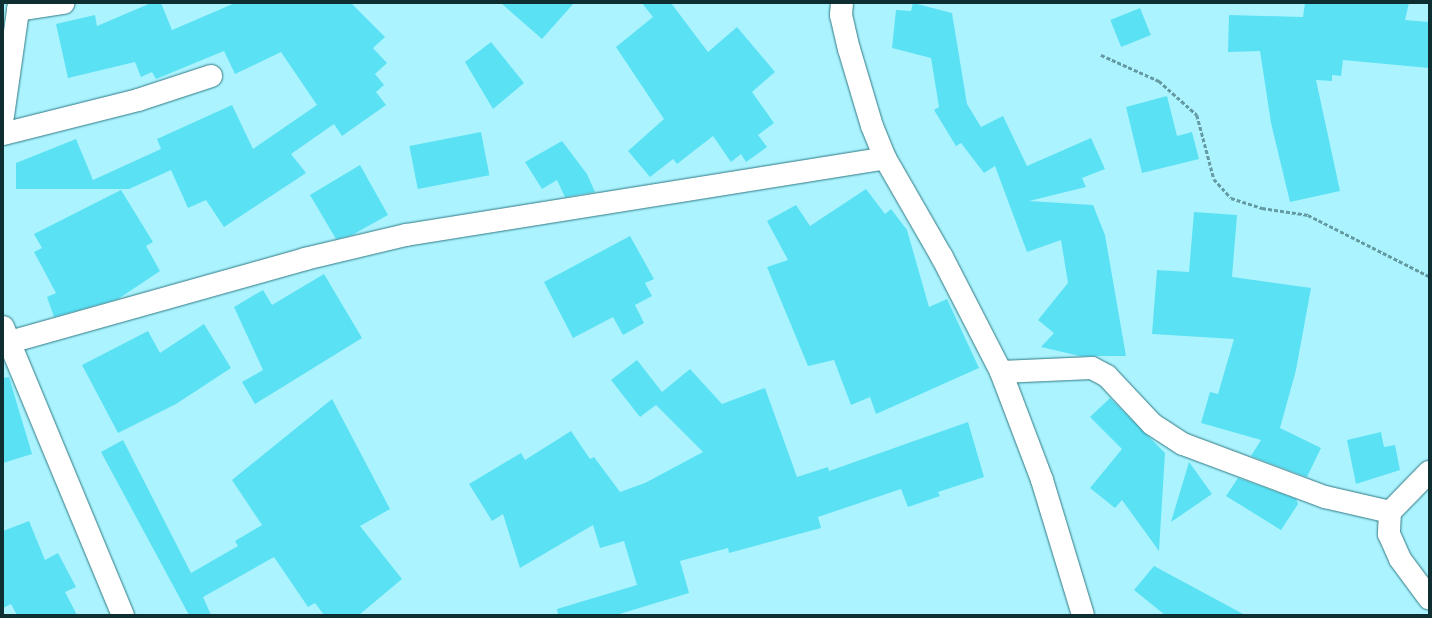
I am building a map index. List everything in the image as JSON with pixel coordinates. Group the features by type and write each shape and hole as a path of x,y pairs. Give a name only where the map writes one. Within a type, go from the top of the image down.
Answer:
{"street":[{"path":"3,116 18,7 63,3"},
{"path":"840,7 859,88 885,158 942,257 1001,372 1035,460 1083,615"},
{"path":"3,134 123,104 212,76"},
{"path":"123,615 5,338 305,258 399,237 885,158"},
{"path":"1001,372 1092,368 1107,376 1152,424 1184,444 1325,497 1390,512"},
{"path":"1429,472 1390,512 1389,534 1397,553 1429,598"}],"path":[{"path":"1101,55 1159,81 1197,115 1214,179 1230,198 1262,208 1308,215 1429,276"}],"building":[{"path":"151,3 161,3 172,30 235,3 351,3 385,37 373,48 387,63 375,74 384,85 376,92 386,105 342,136 334,124 291,154 306,173 224,227 206,200 188,208 171,170 129,189 16,189 16,163 76,139 93,180 161,149 157,139 232,105 253,149 317,105 281,52 235,74 224,51 156,79 152,72 141,77 135,62 68,78 56,24 95,15 97,26"},
{"path":"501,3 574,3 542,39"},
{"path":"642,3 671,3 708,52 737,27 775,72 752,92 774,123 758,135 767,147 746,162 741,154 731,162 713,136 677,164 673,159 650,177 628,151 664,119 616,47 653,17"},
{"path":"913,3 952,13 967,104 981,127 1003,116 1027,166 1091,138 1105,169 1082,178 1086,187 1029,201 1093,205 1105,235 1126,356 1080,356 1041,347 1054,333 1038,320 1068,283 1061,240 1027,252 995,166 984,173 961,143 956,146 934,110 939,107 931,58 892,48 896,10 911,11"},
{"path":"1305,3 1409,3 1405,20 1429,22 1429,68 1343,60 1341,76 1332,75 1332,81 1316,80 1340,191 1290,202 1271,123 1260,51 1228,52 1229,15 1303,17"},
{"path":"1140,8 1151,35 1121,47 1110,20"},
{"path":"491,42 524,83 493,109 465,62"},
{"path":"1167,96 1177,136 1192,132 1199,159 1142,173 1126,107"},
{"path":"481,132 489,175 418,189 409,146"},
{"path":"562,141 587,174 595,192 565,197 557,180 542,189 525,162"},
{"path":"360,165 388,215 352,235 336,239 310,195"},
{"path":"866,189 885,214 891,209 907,230 929,307 947,299 979,368 876,414 870,397 851,405 834,360 808,366 767,267 788,260 767,221 796,205 810,226"},
{"path":"121,190 153,242 146,246 160,271 118,299 54,317 47,297 56,293 34,252 42,248 34,234"},
{"path":"1194,212 1237,215 1232,277 1311,288 1296,370 1280,428 1321,448 1307,477 1251,456 1261,440 1201,423 1210,392 1218,394 1234,339 1152,334 1157,270 1189,272"},
{"path":"630,236 654,279 645,283 652,296 635,305 644,323 623,335 613,317 573,338 544,282"},
{"path":"324,274 362,338 255,404 242,382 263,370 234,307 263,290 272,305"},
{"path":"204,324 231,368 176,404 118,433 82,365 148,331 160,353"},
{"path":"637,360 662,392 690,369 722,404 765,388 797,477 828,467 829,471 968,422 984,477 938,492 940,496 908,507 901,489 818,517 821,528 729,553 728,548 680,561 689,593 616,615 558,615 557,609 637,585 624,541 600,548 593,525 520,568 503,514 492,521 469,484 521,453 525,460 571,431 590,459 594,457 620,492 645,483 703,452 656,405 640,417 611,380"},
{"path":"9,377 32,454 3,463 3,378"},
{"path":"1110,398 1165,453 1159,551 1122,500 1115,508 1090,488 1122,449 1090,417"},
{"path":"332,399 390,509 360,526 402,579 359,615 324,615 315,603 308,607 274,557 203,597 211,615 189,615 101,452 123,440 191,573 238,546 235,541 262,525 232,480"},
{"path":"1381,432 1384,447 1395,445 1400,470 1356,484 1347,440"},
{"path":"1189,462 1212,494 1171,522"},
{"path":"1238,478 1296,499 1298,504 1281,530 1226,496"},
{"path":"29,521 45,560 58,553 76,587 65,592 77,615 17,615 11,604 3,608 3,531"},
{"path":"1154,566 1245,615 1165,615 1134,590"}]}
